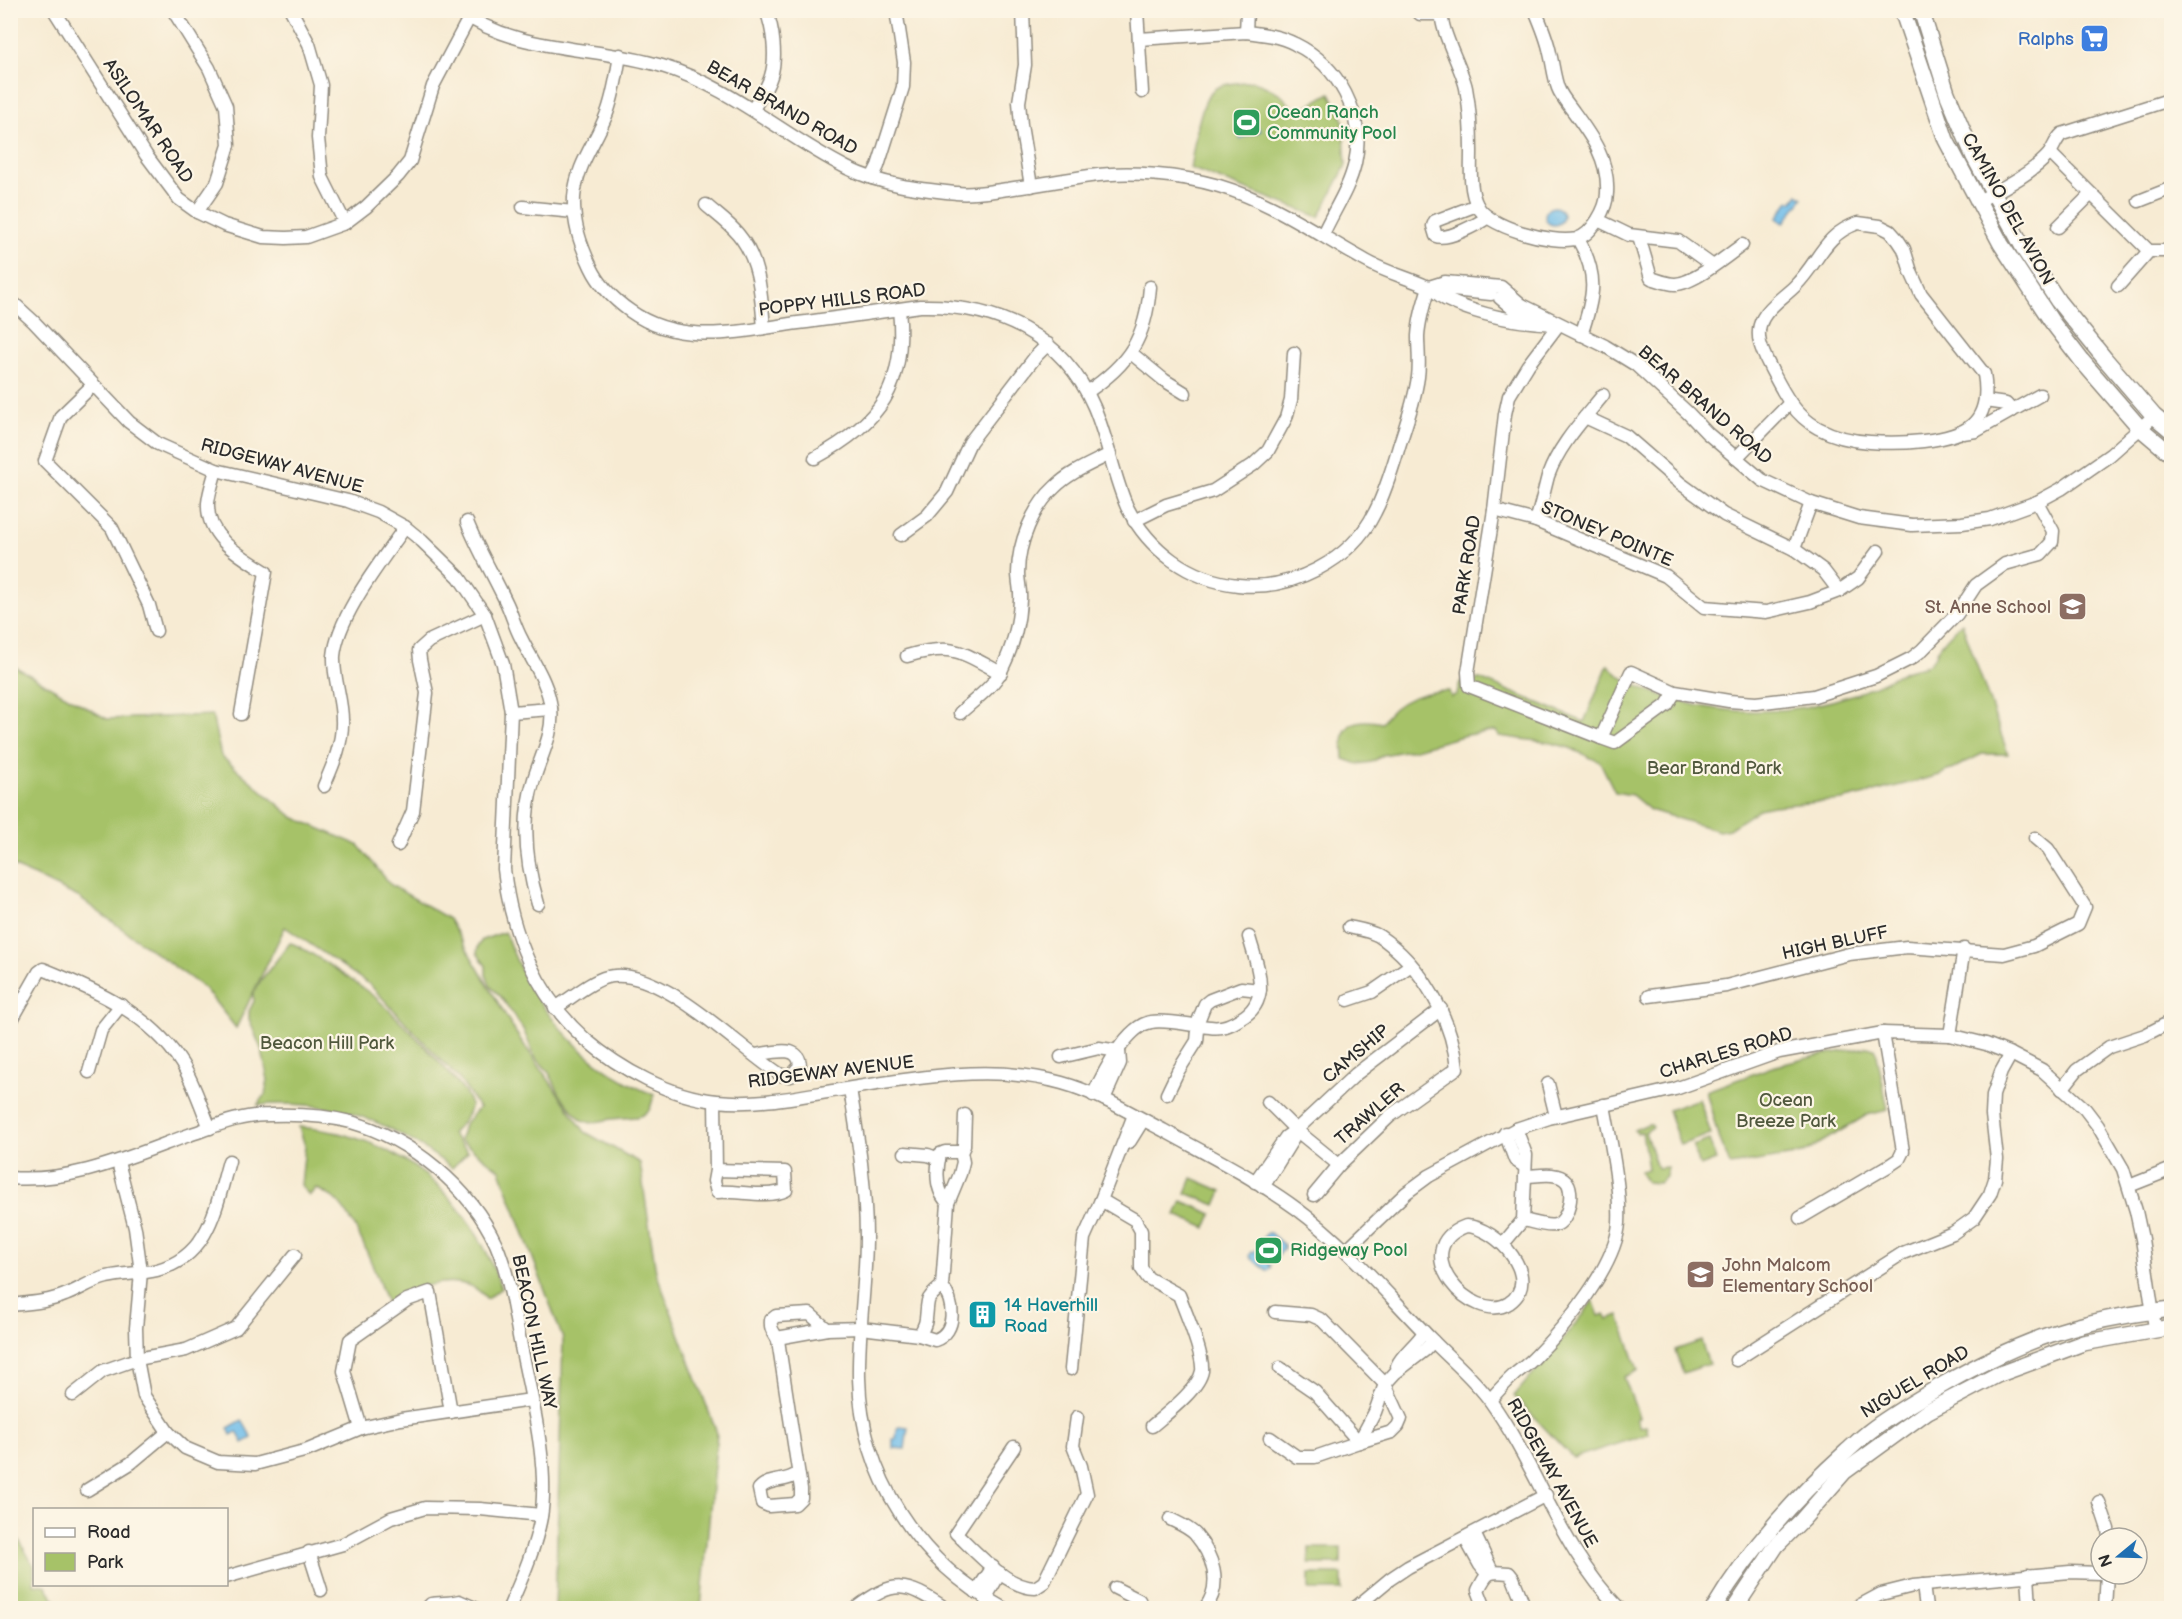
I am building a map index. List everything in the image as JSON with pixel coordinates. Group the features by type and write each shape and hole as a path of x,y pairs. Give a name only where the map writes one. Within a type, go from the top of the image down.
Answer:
{"main road":[{"name":"CAMINO DEL AVION","path":"1902,10 1946,140 2001,244 2052,322 2082,361 2140,428 2172,455"},
{"name":"CAMINO DEL AVION","path":"1921,10 1947,93 1974,157 2025,251 2058,301 2154,416 2172,431"},
{"name":"NIGUEL ROAD","path":"1714,1608 1754,1549 1798,1496 1868,1432 1889,1417 1963,1373 2041,1338 2086,1324 2172,1309"},
{"name":"NIGUEL ROAD","path":"1735,1608 1776,1546 1844,1472 1928,1411 1962,1392 2030,1361 2083,1343 2155,1328 2172,1327"}],"street":[{"name":"ASILOMAR ROAD","path":"54,10 147,155 179,199 197,212 224,225 263,237 306,237 345,223 384,191 410,161 433,86 469,18"},
{"path":"173,10 209,68 226,106 229,146 217,183 197,212"},
{"path":"291,10 309,44 321,85 318,138 322,177 345,223"},
{"name":"BEAR BRAND ROAD","path":"458,10 469,18 513,37 550,47 620,55 661,65 692,76 753,109 805,145 849,169 872,178 908,188 959,194 981,194 1095,175 1151,174 1178,177 1219,186 1274,207 1380,269 1429,287 1442,298 1501,319 1559,324"},
{"path":"753,109 772,75 772,46 766,10"},
{"path":"872,178 878,166 903,87 904,62 896,10"},
{"path":"1023,10 1025,65 1019,102 1031,186"},
{"path":"1137,10 1142,92"},
{"path":"1246,32 1247,10"},
{"path":"1416,10 1420,14 1441,12 1444,28 1464,81 1469,104 1472,181 1477,205 1488,217 1532,236 1556,240 1578,239 1598,220 1607,204 1604,160 1559,91 1547,42 1535,10"},
{"path":"1139,39 1246,32 1282,38 1305,49 1332,72 1350,104 1357,138 1356,157 1348,185 1323,234"},
{"name":"POPPY HILLS ROAD","path":"620,55 609,107 580,168 576,183 574,212 581,246 602,287 618,302 654,325 684,333 713,334 899,309 939,306 974,309 1006,319 1048,344 1087,392 1121,491 1134,521 1153,545 1175,562 1204,576 1231,585 1277,584 1302,576 1338,555 1365,528 1375,513 1397,452 1418,378 1420,362 1418,334 1429,287"},
{"path":"1977,202 2017,179 2050,153 2062,134 2172,99"},
{"path":"2050,153 2149,251 2172,251"},
{"path":"2139,201 2172,188"},
{"path":"2058,226 2091,194"},
{"path":"706,205 738,234 752,258 759,279 764,328"},
{"path":"1477,205 1435,221 1433,226 1436,236 1443,238 1477,225 1488,217"},
{"path":"523,207 574,212"},
{"path":"1598,220 1621,232 1639,237 1678,241 1713,266"},
{"path":"1956,434 1972,425 1985,401 1984,375 1921,294 1904,249 1890,231 1880,226 1858,223 1839,231 1832,237 1807,273 1775,303 1762,319 1759,336 1760,348 1789,404 1817,427 1841,437 1869,442 1928,440 1976,431 2040,395"},
{"path":"1639,237 1651,278 1677,284 1713,266 1742,245"},
{"path":"1578,239 1587,254 1594,290 1581,334"},
{"path":"2118,286 2149,251"},
{"name":"BEAR BRAND ROAD","path":"1429,287 1445,282 1490,293 1501,287 1522,305 1605,346 1636,366 1762,480 1811,503 1859,518 1912,525 1962,523 1990,519 2037,502 2091,470 2154,416"},
{"path":"1087,392 1114,373 1131,353 1148,310 1150,287"},
{"path":"1479,312 1490,293 1518,313 1542,316"},
{"name":"RIDGEWAY AVENUE","path":"10,300 34,322 129,422 158,444 216,470 348,501 378,512 405,527 459,577 485,615 503,664 511,712 504,852 507,894 519,940 555,1008 590,1043 627,1070 646,1080 689,1096 715,1101 775,1101 945,1076 1000,1073 1063,1083 1099,1097 1138,1117 1259,1184 1298,1210 1345,1251 1490,1400 1546,1495 1573,1551 1603,1593 1619,1608"},
{"path":"815,458 837,446 863,426 879,410 891,390 897,369 899,309"},
{"name":"PARK ROAD","path":"1559,324 1528,365 1509,396 1494,510 1468,672 1469,686 1615,744 1667,705 1675,692"},
{"path":"901,535 927,516 947,492 970,442 1048,344"},
{"path":"1131,353 1164,380 1185,393"},
{"path":"1134,521 1166,506 1213,491 1253,465 1268,451 1286,418 1291,400 1294,353"},
{"path":"93,385 62,416 45,461 112,528 149,605 156,631"},
{"path":"1536,521 1548,476 1556,458 1603,395"},
{"path":"1985,401 2006,404 2012,411"},
{"path":"1736,458 1789,404"},
{"path":"1585,417 1626,436 1680,483 1724,515 1794,549 1822,570 1839,591"},
{"path":"960,713 1001,673 1016,632 1021,600 1018,572 1021,550 1037,508 1068,476 1110,454"},
{"path":"216,470 208,503 210,519 216,533 233,551 266,573 241,714"},
{"path":"1601,738 1630,672 1675,692 1756,703 1814,696 1847,687 1912,658 1957,614 1976,585 2005,564 2041,554 2052,542 2053,531 2037,502"},
{"path":"1794,549 1811,503"},
{"name":"STONEY POINTE","path":"1494,510 1536,521 1666,576 1704,607 1766,612 1810,602 1839,591 1858,578 1878,551"},
{"path":"467,522 520,637 547,688 551,709 551,726 533,780 527,815 526,854 538,904"},
{"path":"324,786 336,757 342,729 334,661 339,635 347,613 405,527"},
{"path":"398,845 413,811 427,693 419,650 429,641 485,615"},
{"path":"907,656 928,650 947,649 962,653 1001,673"},
{"path":"511,712 551,709"},
{"name":"HIGH BLUFF","path":"1649,996 1726,986 1849,954 1907,947 1964,949 2004,954 2034,946 2078,924 2085,907 2048,849 2035,838"},
{"path":"1348,927 1378,935 1411,965 1441,1010"},
{"path":"1099,1097 1112,1059 1128,1035 1150,1022 1218,1028 1243,1018 1255,1008 1260,990 1249,937"},
{"path":"1950,1035 1964,949"},
{"path":"1348,1000 1372,992 1411,965"},
{"path":"10,1023 37,975 43,969 121,1005 154,1030 182,1064 210,1128"},
{"path":"555,1008 603,978 627,975 685,1001 756,1056"},
{"path":"1167,1094 1178,1071 1193,1050 1197,1041 1202,1010 1210,1000 1241,988 1260,990"},
{"path":"89,1072 101,1030 121,1005"},
{"name":"TRAWLER","path":"1314,1195 1339,1165 1390,1116 1457,1068 1455,1050 1441,1010"},
{"name":"CAMSHIP","path":"1259,1184 1286,1137 1356,1074 1441,1010"},
{"path":"2062,1089 2077,1071 2109,1047 2145,1035 2172,1021"},
{"path":"1800,1218 1899,1159 1903,1151 1883,1033"},
{"name":"CHARLES ROAD","path":"1345,1251 1406,1193 1429,1176 1511,1131 1559,1115 1605,1111 1779,1052 1883,1033 1950,1035 1986,1044 2012,1054 2042,1070 2085,1109 2098,1126 2129,1186 2142,1239 2155,1328"},
{"path":"1061,1057 1099,1048 1119,1051"},
{"path":"1736,1360 1903,1253 1953,1233 1974,1218 1990,1194 1995,1179 1997,1159 1992,1115 1993,1095 2001,1072 2012,1054"},
{"path":"1550,1085 1559,1115"},
{"path":"850,1089 865,1214 865,1270 859,1377 861,1407 867,1436 881,1478 894,1505 915,1535 939,1563 980,1595 1003,1608"},
{"path":"715,1101 716,1170 714,1181 717,1192 778,1194 786,1190 785,1172 716,1170"},
{"path":"1268,1102 1296,1130 1339,1165"},
{"path":"1490,1400 1535,1357 1562,1326 1584,1298 1613,1251 1619,1224 1618,1200 1605,1111"},
{"name":"BEACON HILL WAY","path":"10,1178 36,1180 81,1173 118,1162 238,1118 265,1114 304,1114 328,1117 370,1128 407,1147 440,1170 471,1205 495,1244 507,1279 540,1451 541,1515 532,1556 509,1608"},
{"path":"777,1338 827,1329 861,1328 919,1335 935,1340 948,1333 951,1326 951,1302 942,1286 948,1203 963,1162 961,1152 964,1146 965,1115"},
{"path":"1071,1370 1084,1238 1123,1145 1130,1141 1138,1117"},
{"path":"1503,1244 1523,1220 1526,1155 1511,1131"},
{"path":"948,1203 941,1194 938,1184 940,1154 961,1152"},
{"path":"905,1153 928,1155 939,1159"},
{"path":"10,1305 50,1300 100,1279 168,1267 186,1257 207,1231 229,1161"},
{"path":"118,1162 135,1228 141,1272 136,1328 137,1359 144,1396 168,1432 185,1448 218,1462 255,1464 308,1450 362,1428 400,1419 531,1400"},
{"path":"2129,1186 2172,1169"},
{"path":"1523,1220 1554,1226 1562,1222 1568,1215 1570,1188 1567,1182 1559,1176 1525,1171"},
{"path":"1101,1200 1135,1220 1141,1231 1141,1268 1148,1278 1179,1295 1196,1342 1202,1371 1193,1388 1152,1426"},
{"path":"1466,1226 1477,1227 1489,1232 1503,1244 1519,1267 1522,1281 1518,1293 1509,1303 1496,1307 1474,1303 1446,1274 1440,1251 1443,1243 1448,1236 1466,1226"},
{"path":"73,1395 103,1371 137,1359 186,1350 236,1328 295,1255"},
{"path":"919,1335 926,1325 928,1301 942,1286"},
{"path":"362,1428 344,1371 350,1341 407,1300 430,1292 451,1412"},
{"path":"1270,1438 1297,1457 1315,1457 1392,1432 1401,1419 1385,1383 1322,1320 1301,1314 1275,1312"},
{"path":"798,1473 777,1338 770,1327 771,1320 776,1316 810,1314 827,1329"},
{"path":"1359,1442 1375,1412 1385,1383 1395,1372 1399,1360 1417,1343 1429,1337"},
{"path":"1280,1368 1315,1392 1359,1442"},
{"path":"1014,1447 956,1533 996,1570 1030,1588 1035,1588 1044,1582 1087,1494 1081,1466 1072,1444 1077,1417"},
{"path":"87,1490 131,1463 168,1432"},
{"path":"1355,1608 1408,1568 1546,1495"},
{"path":"2099,1502 2107,1526"},
{"path":"228,1576 343,1544 391,1518 425,1508 480,1509 541,1515"},
{"path":"1170,1519 1194,1533 1209,1556 1215,1576 1215,1592 1205,1608"},
{"path":"1469,1535 1489,1573"},
{"path":"309,1552 321,1590"},
{"path":"980,1595 996,1570"},
{"path":"1485,1608 1478,1590 1489,1573"},
{"path":"1489,1573 1509,1573 1525,1608"},
{"path":"1855,1608 1881,1594 1899,1588 2028,1575 2089,1573"},
{"path":"2028,1575 2030,1608"},
{"path":"1923,1585 1926,1608"},
{"path":"2105,1608 2106,1586"},
{"path":"856,1608 887,1589 904,1587 917,1590 945,1608"},
{"path":"1115,1588 1138,1600 1143,1608"},
{"path":"428,1608 431,1604 442,1602 451,1606 459,1601 475,1608"}],"green space":[{"path":"1254,81 1279,93 1297,112 1330,93 1343,119 1346,165 1319,217 1190,168 1201,112 1210,93 1225,85"},
{"name":"Bear Brand Park","path":"1962,623 2008,754 1982,754 1940,775 1842,800 1759,809 1729,829 1719,831 1650,810 1632,795 1615,792 1600,762 1570,748 1552,743 1499,736 1496,731 1466,735 1383,755 1372,762 1358,764 1344,759 1343,738 1346,729 1354,723 1371,721 1382,723 1394,708 1420,695 1449,691 1451,697 1457,694 1460,682 1480,679 1584,722 1608,665 1631,683 1682,702 1732,710 1781,710 1806,707 1855,694 1905,671 1927,665 1945,639"},
{"path":"10,664 107,719 212,715 221,756 293,817 358,845 391,885 449,919 516,1033 585,1132 640,1163 656,1272 717,1433 701,1608 555,1608 563,1339 500,1170 460,1140 464,1124 479,1108 460,1080 370,985 285,927 236,1028 204,988 78,897 11,865"},
{"path":"505,932 529,984 544,1008 562,1030 604,1067 654,1095 650,1109 643,1115 591,1123 582,1120 561,1096 548,1071 535,1057 523,1029 501,997 491,987 486,975 486,966 477,953 482,940"},
{"name":"Beacon Hill Park","path":"290,943 319,958 375,997 457,1082 470,1103 470,1108 464,1120 452,1134 468,1152 452,1168 406,1137 361,1117 313,1106 258,1105 265,1095 268,1080 262,1051 249,1019 249,1011 254,1001 253,994 261,980"},
{"name":"Ocean Breeze Park","path":"1868,1047 1874,1049 1877,1055 1888,1110 1867,1115 1802,1154 1730,1165 1717,1132 1706,1091 1772,1067"},
{"path":"1699,1099 1711,1134 1680,1145 1668,1110"},
{"path":"1648,1124 1653,1127 1645,1132 1657,1168 1667,1167 1666,1177 1659,1183 1646,1182 1640,1173 1648,1169 1642,1132 1637,1133 1634,1130"},
{"path":"299,1127 335,1132 368,1142 399,1157 426,1176 450,1198 470,1225 488,1255 501,1288 487,1299 477,1290 465,1285 438,1283 410,1291 387,1303 357,1231 341,1206 332,1197 316,1188 309,1196 301,1185 305,1146"},
{"path":"1709,1140 1716,1160 1700,1166 1693,1146"},
{"path":"1192,1178 1222,1191 1216,1205 1186,1193"},
{"path":"1182,1201 1212,1214 1206,1228 1176,1215"},
{"path":"1593,1300 1599,1316 1605,1314 1608,1319 1619,1315 1638,1370 1624,1377 1639,1417 1636,1419 1640,1427 1646,1426 1648,1434 1573,1458 1514,1396 1583,1315"},
{"path":"1701,1341 1709,1364 1683,1373 1675,1350"},
{"path":"11,1526 33,1564 33,1586 46,1586 61,1608 11,1608"},
{"path":"1309,1548 1341,1548 1341,1564 1309,1564"},
{"path":"1309,1574 1342,1574 1342,1590 1309,1590"}],"water":[{"name":"Ocean Ranch Community Pool","path":"1249,113 1261,131 1240,139 1237,114"},
{"path":"1798,194 1803,198 1784,223 1777,218 1789,201 1792,202"},
{"path":"1550,207 1558,207 1563,212 1561,223 1550,225 1545,220 1545,212"},
{"name":"Ridgeway Pool","path":"1267,1233 1284,1245 1284,1249 1269,1265 1271,1267 1268,1271 1249,1255 1264,1240"},
{"path":"242,1420 252,1438 243,1443 237,1432 231,1435 228,1428"},
{"path":"899,1426 908,1427 905,1449 893,1448 893,1439 896,1439"}],"place":[{"name":"Ralphs","path":"2095,39"},
{"name":"Ocean Ranch Community Pool","path":"1246,122"},
{"name":"St. Anne School","path":"2072,607"},
{"name":"Ridgeway Pool","path":"1269,1250"},
{"name":"John Malcom Elementary School","path":"1701,1275"},
{"name":"14 Haverhill Road","path":"983,1315"}]}
